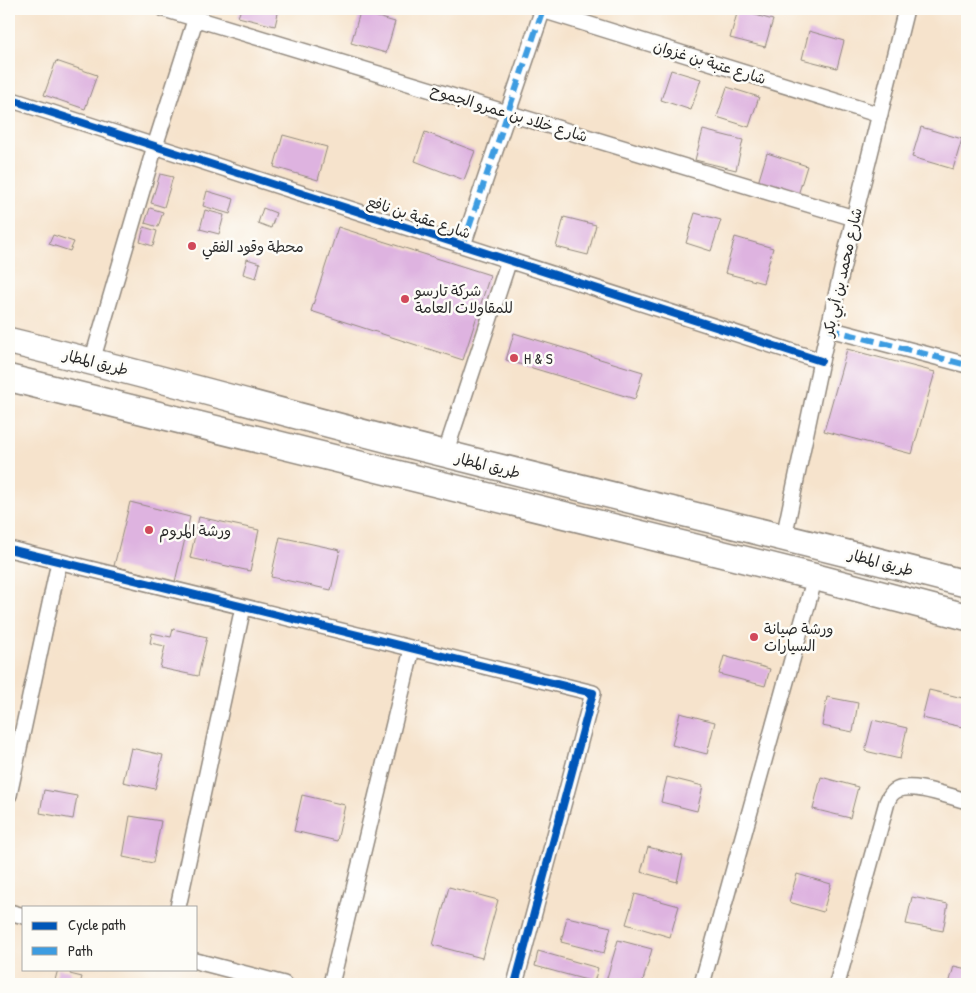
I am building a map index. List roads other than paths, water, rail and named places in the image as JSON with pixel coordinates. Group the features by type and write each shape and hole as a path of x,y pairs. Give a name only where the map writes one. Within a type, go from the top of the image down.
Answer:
{"highway":[{"name":"طريق المطار","path":"9,341 445,454 967,584"},
{"name":"طريق المطار","path":"9,378 815,577 967,617"}],"street":[{"name":"شارع خلاد بن عمرو الجموح","path":"164,9 197,14 507,113 854,218"},
{"path":"463,245 542,9"},
{"name":"شارع عتبة بن غزوان","path":"542,9 880,115"},
{"name":"شارع محمد بن أبي بكر","path":"784,537 821,360 906,9"},
{"path":"92,361 155,146 197,14"},
{"name":"شارع عقبة بن نافع","path":"9,99 821,360"},
{"path":"445,454 509,260"},
{"path":"829,329 967,365"},
{"path":"9,549 593,693 515,984"},
{"path":"9,795 60,562"},
{"path":"702,984 815,577"},
{"path":"178,906 243,607"},
{"path":"331,984 412,649"},
{"path":"837,984 886,802 892,793 907,787 917,788 967,801"},
{"path":"9,912 22,915"},
{"path":"198,962 284,984"}],"place":[{"name":"محطة وقود الفقي","path":"192,246"},
{"name":"شركة تارسو للمقاولات العامة","path":"405,299"},
{"name":"H & S","path":"514,358"},
{"name":"ورشة المروم","path":"149,530"},
{"name":"ورشة صيانة السيارات","path":"754,637"}]}
